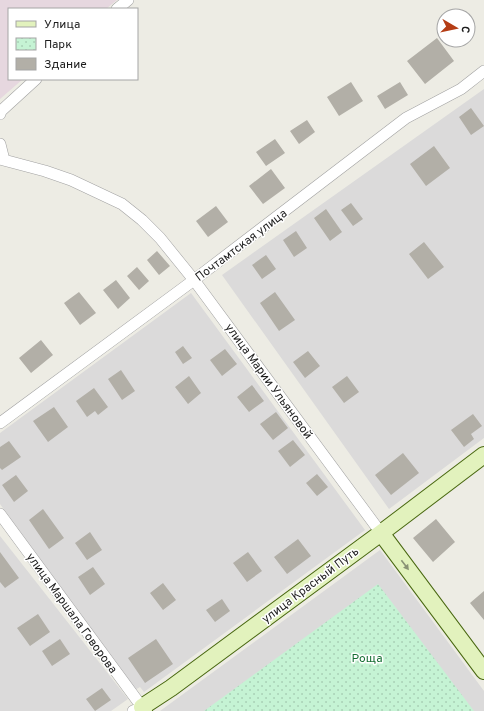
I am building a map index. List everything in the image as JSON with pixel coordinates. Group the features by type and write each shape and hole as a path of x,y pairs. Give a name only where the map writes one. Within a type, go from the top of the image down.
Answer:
{"street":[{"path":"118,8 128,0"},
{"name":"Почтамтская улица","path":"0,423 194,280 406,118 460,89 484,71"},
{"path":"0,114 35,80"},
{"path":"0,144 2,159"},
{"name":"улица Марии Ульяновой","path":"2,159 45,170 71,180 122,204 142,220 160,238 194,280 484,671"},
{"name":"улица Красный Путь","path":"139,710 381,533 484,455"},
{"name":"улица Маршала Говорова","path":"0,514 139,710"}],"shaded area":[{"path":"0,0 117,0 107,8 8,8 8,80 22,80 0,99"},
{"path":"484,89 484,438 389,509 222,275"},
{"path":"191,293 365,530 144,692 140,687 135,690 0,504 0,433"},
{"path":"0,536 128,699 111,711 0,711"},
{"name":"Роща","path":"380,550 484,691 484,711 160,711"}],"green space":[{"name":"Роща","path":"378,584 474,711 204,711"}],"building":[{"path":"436,39 436,48 444,48 454,61 425,84 407,61"},
{"path":"351,82 363,101 339,116 327,97"},
{"path":"400,82 408,95 385,109 377,96"},
{"path":"471,108 484,126 471,135 459,117"},
{"path":"307,120 315,132 299,144 290,131"},
{"path":"275,139 285,153 266,166 256,152"},
{"path":"434,146 450,168 426,186 410,164"},
{"path":"271,169 285,188 263,204 249,186"},
{"path":"351,203 363,219 353,226 341,210"},
{"path":"216,206 228,222 208,237 196,221"},
{"path":"326,209 342,232 330,241 314,218"},
{"path":"296,231 307,248 294,257 283,240"},
{"path":"424,242 444,267 428,279 409,254"},
{"path":"157,251 170,266 159,275 147,260"},
{"path":"266,255 276,269 262,279 252,265"},
{"path":"137,267 149,281 139,290 127,276"},
{"path":"116,280 130,298 118,309 103,290"},
{"path":"79,292 96,313 80,325 64,303"},
{"path":"275,292 295,320 279,331 260,303"},
{"path":"41,340 53,355 31,373 19,358"},
{"path":"183,346 192,358 183,364 175,352"},
{"path":"225,349 237,364 222,376 210,360"},
{"path":"308,351 320,366 305,378 293,362"},
{"path":"121,370 135,391 122,400 108,379"},
{"path":"189,376 201,393 188,404 175,387"},
{"path":"347,376 359,392 344,403 332,387"},
{"path":"252,385 264,401 249,412 237,397"},
{"path":"94,388 108,407 98,415 95,411 87,417 76,401"},
{"path":"54,407 68,427 48,442 33,421"},
{"path":"276,412 288,428 273,440 260,424"},
{"path":"473,414 482,426 471,434 474,439 464,447 451,430"},
{"path":"293,440 305,455 290,467 278,451"},
{"path":"9,441 21,457 2,470 0,468 0,447"},
{"path":"403,453 419,473 391,495 375,475"},
{"path":"317,474 328,487 317,496 306,483"},
{"path":"16,475 28,491 14,502 2,485"},
{"path":"43,509 64,538 49,549 29,520"},
{"path":"436,519 455,542 433,562 413,538"},
{"path":"90,532 102,550 87,560 75,543"},
{"path":"298,539 311,556 287,574 274,557"},
{"path":"0,552 19,578 5,588 0,582"},
{"path":"248,552 262,571 247,582 233,563"},
{"path":"93,567 105,584 90,595 78,577"},
{"path":"163,583 176,600 163,610 150,593"},
{"path":"484,591 484,620 470,603"},
{"path":"222,599 230,611 215,622 206,610"},
{"path":"38,614 50,632 30,646 17,628"},
{"path":"60,639 70,654 52,666 42,651"},
{"path":"156,639 173,664 145,683 128,658"},
{"path":"102,688 111,700 95,711 86,699"}]}
